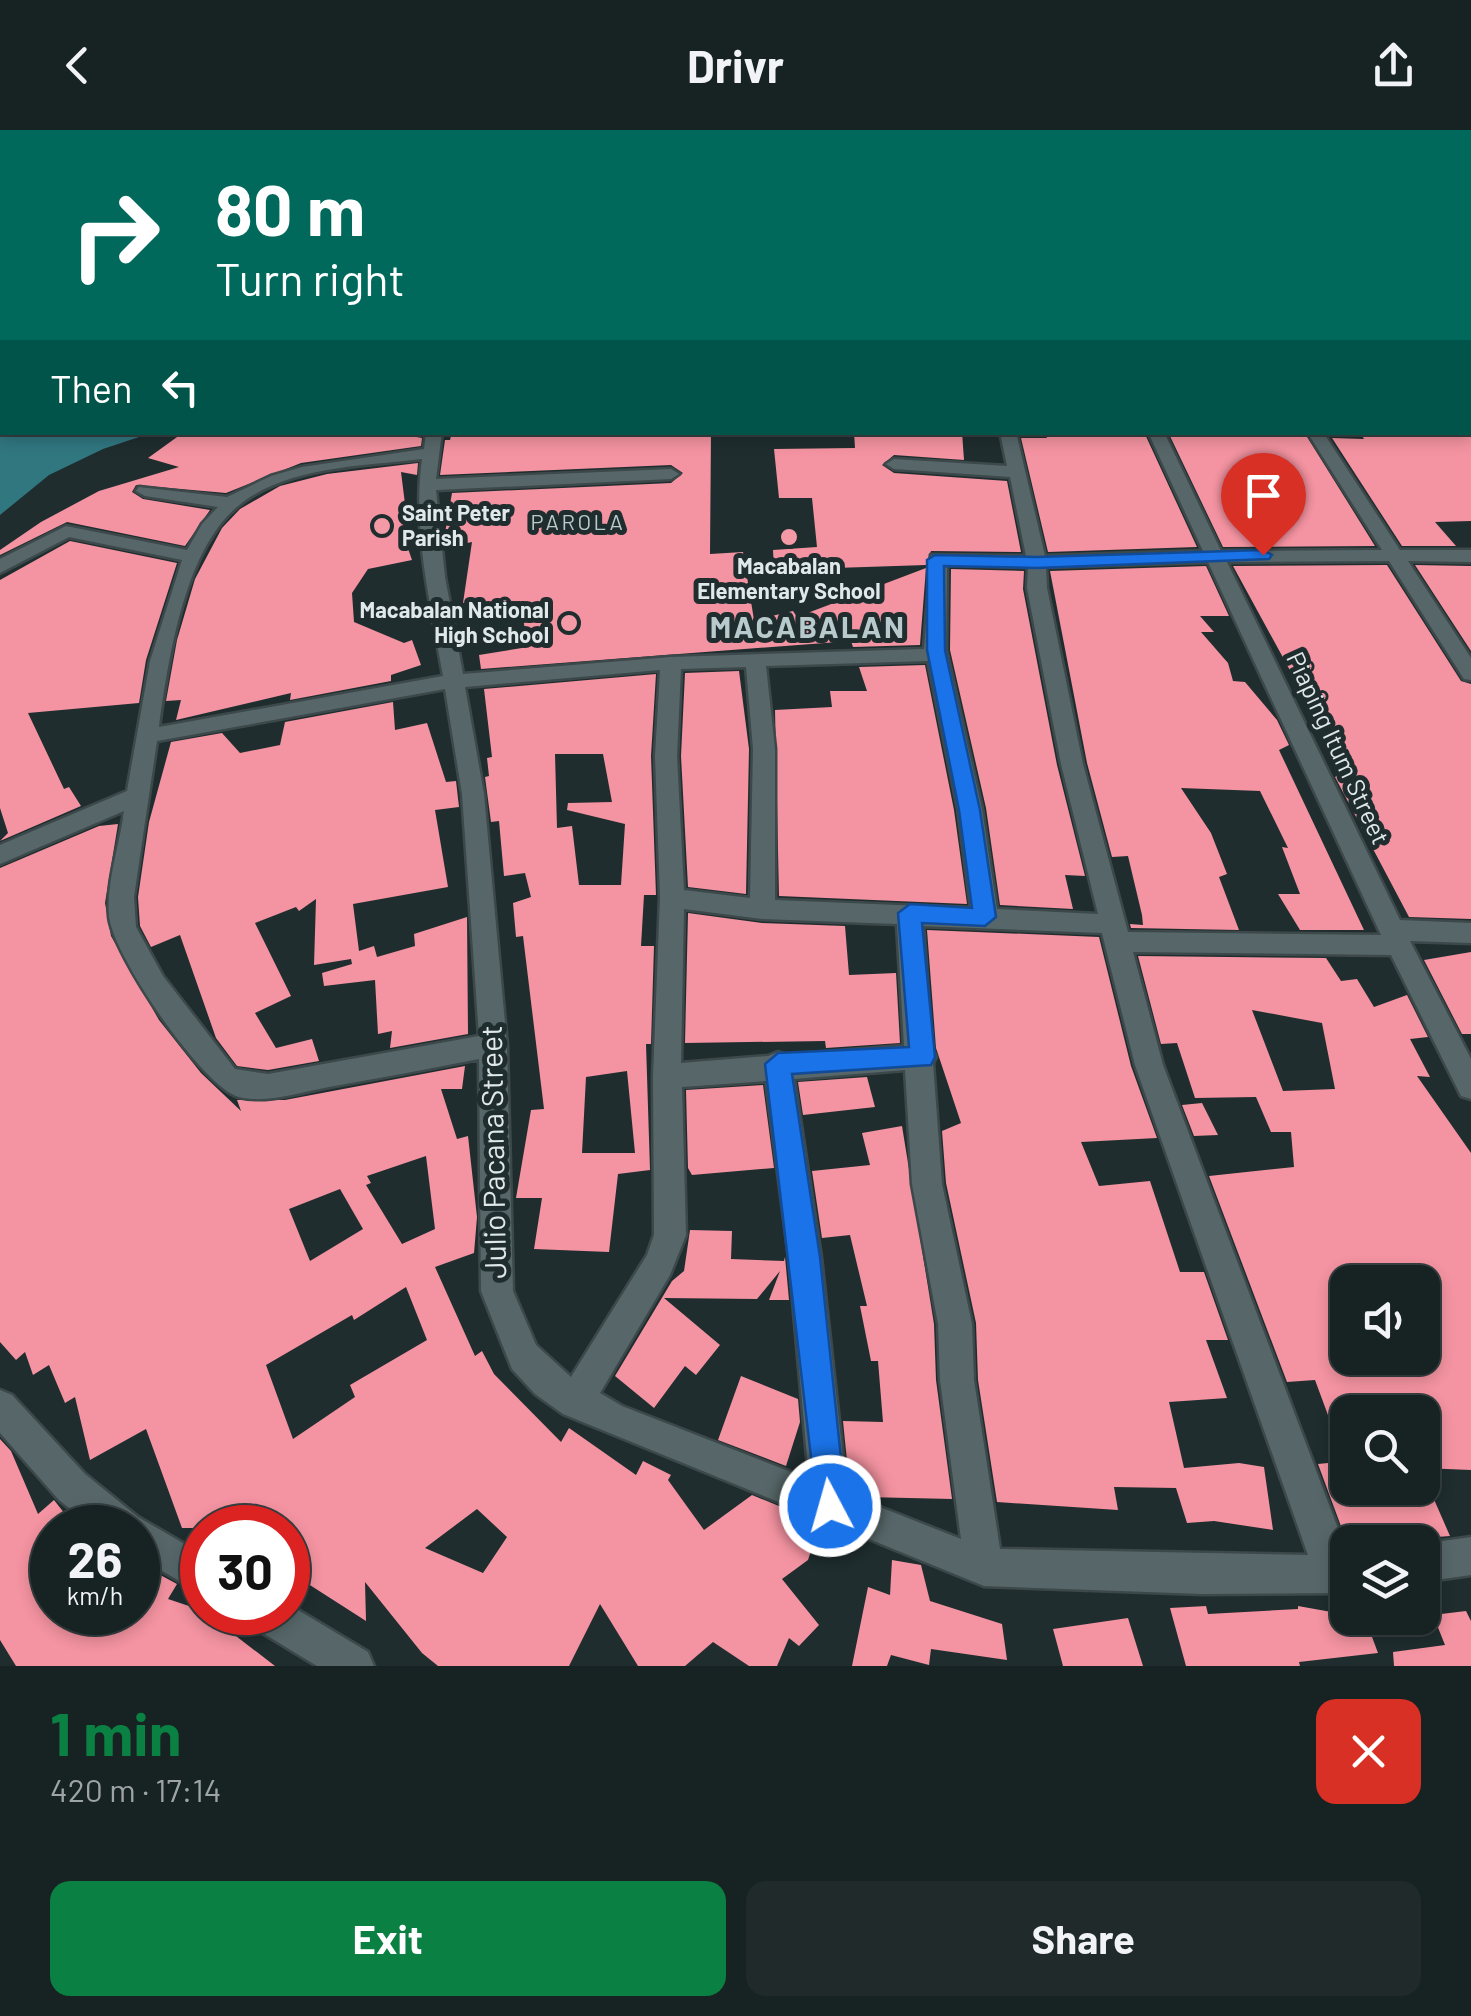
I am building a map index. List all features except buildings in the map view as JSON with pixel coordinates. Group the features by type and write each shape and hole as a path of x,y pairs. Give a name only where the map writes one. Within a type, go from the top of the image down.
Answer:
{"street":[{"path":"1009,435 1037,562 1037,588 1056,666 1072,764 1149,1065 1330,1548"},
{"name":"Piaping Itum Street","path":"1157,435 1396,938 1471,1087"},
{"path":"1317,435 1471,674"},
{"path":"145,491 230,503 305,473 432,443"},
{"name":"Julio Pacana Street","path":"432,443 427,485 436,577 473,794 493,1046 497,1291 524,1357 547,1382 575,1402 984,1567 1330,1575"},
{"path":"894,464 1016,472"},
{"path":"427,485 670,474"},
{"path":"230,503 193,557 172,610 146,736 119,911 124,930 225,1078 242,1086 268,1086 493,1046"},
{"path":"0,567 66,531 193,557"},
{"path":"985,917 970,810 936,650 936,560 1471,556"},
{"path":"146,736 454,681 672,663 903,659 936,650"},
{"path":"755,659 764,750 762,909"},
{"path":"575,1402 660,1264 670,1234 667,1076 672,898 666,756 672,663"},
{"path":"0,855 138,796"},
{"path":"672,898 762,909 985,917 1115,933 1396,938 1471,933"},
{"path":"910,913 927,1184 955,1324 957,1380 984,1567"},
{"path":"667,1076 778,1064 922,1057"},
{"path":"778,1064 806,1257 830,1506"},
{"path":"0,1408 72,1486 96,1505"},
{"path":"1440,1560 1471,1556"},
{"path":"303,1635 354,1666"}],"water":[{"path":"145,435 103,449 49,475 0,515 0,437"}],"place":[{"name":"Saint Peter Parish","path":"382,526"},
{"name":"Macabalan Elementary School","path":"789,537"},
{"name":"Macabalan National High School","path":"569,623"}],"district":[{"name":"PAROLA","path":"578,522"},
{"name":"MACABALAN","path":"808,628"}],"route":[{"path":"830,1506 806,1257 778,1064 922,1057 910,913 985,917 970,810 936,650 935,560 1037,562 1263,555"}]}
